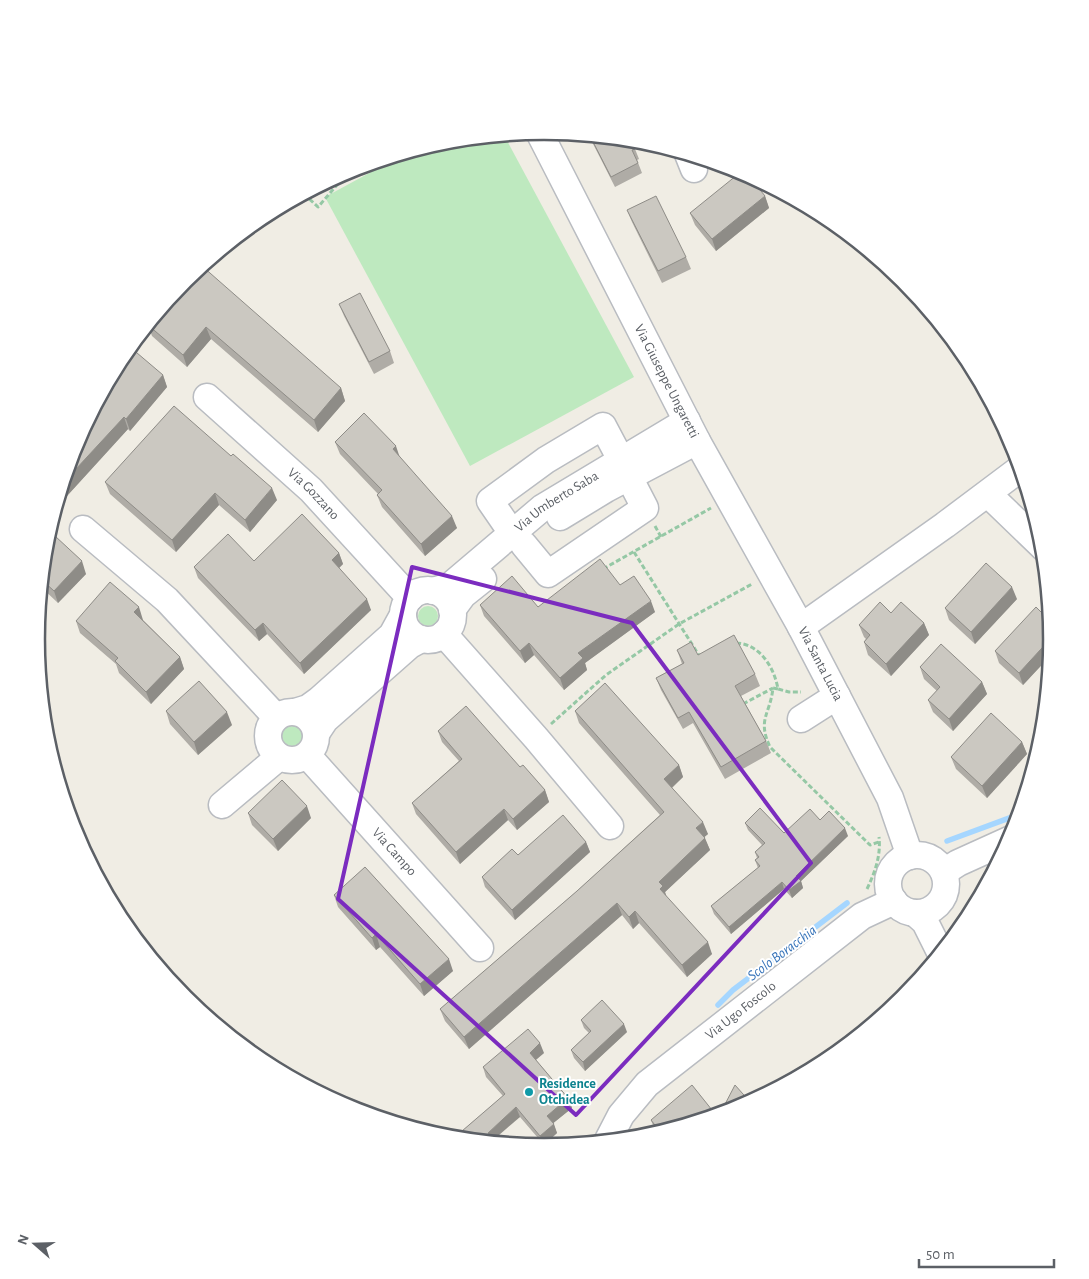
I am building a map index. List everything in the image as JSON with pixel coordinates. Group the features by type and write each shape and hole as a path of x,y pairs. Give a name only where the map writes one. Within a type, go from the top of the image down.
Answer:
{"street":[{"name":"Via Giuseppe Ungaretti","path":"543,140 692,431 801,627"},
{"name":"Via Gozzano","path":"207,397 311,490 416,601"},
{"path":"603,426 645,508 548,574 518,539 490,501 546,460 603,426"},
{"name":"Via Umberto Saba","path":"416,601 450,586 518,539 554,521 625,468 692,431"},
{"name":"Via Santa Lucia","path":"910,856 890,798 801,627 1015,473"},
{"path":"988,494 1033,537"},
{"path":"83,529 167,600 285,715 309,718 312,744 291,761 279,757 271,749 268,741 268,732 285,715 308,708 319,700 392,635 416,601 446,598 439,628"},
{"name":"Via Umberto Saba","path":"312,744 325,720 410,645 439,628 463,594 518,539"},
{"path":"416,601 410,632 439,628"},
{"path":"439,628 536,738 610,826"},
{"path":"801,718 837,696"},
{"name":"Via Campo","path":"312,744 480,948"},
{"path":"222,805 279,757"},
{"name":"Via Ugo Foscolo","path":"611,1135 621,1114 647,1084 862,916 905,907 932,909 944,884 958,863 999,845"},
{"path":"938,948 925,922 890,893 890,875 895,866 910,856 918,855 933,860 944,884 945,916 950,932"}],"path":[{"path":"310,199 318,207 336,186"},
{"path":"599,572 714,506"},
{"path":"634,552 703,662"},
{"path":"536,738 606,675 679,624 754,582"},
{"path":"729,647 737,642 768,660 776,673 778,689"},
{"path":"773,688 772,702 764,720 763,733 770,747 870,845 880,842"},
{"path":"736,707 773,688 789,692 802,692"},
{"path":"861,895 867,889 876,869 880,842 879,832"}],"highlighted area":[{"path":"412,567 632,623 811,863 576,1115 338,899"}],"green space":[{"path":"507,141 634,377 470,466 325,197 373,171 415,157 479,144"},
{"path":"424,606 432,606 438,612 438,620 432,626 424,626 418,620 418,612"},
{"path":"292,725 302,732 303,736 296,746 292,747 282,740 281,736 288,726"}],"building":[{"path":"593,142 635,149 632,150 638,163 611,177"},
{"path":"734,177 760,189 765,196 712,239 690,213"},
{"path":"656,196 686,257 658,271 627,210"},
{"path":"208,271 341,388 314,420 206,327 183,355 153,329 191,286"},
{"path":"360,293 390,351 369,362 339,304"},
{"path":"136,352 163,375 126,419 124,417 75,470 97,419 112,390"},
{"path":"174,406 231,456 233,454 272,488 245,520 215,493 172,540 105,482"},
{"path":"364,413 396,446 393,449 452,516 421,544 377,495 382,490 335,442"},
{"path":"302,514 339,553 332,560 367,599 300,663 263,623 255,630 194,567 228,534 254,561"},
{"path":"56,537 82,561 54,591 48,585"},
{"path":"600,559 620,585 634,576 651,601 578,653 583,658 560,678 529,643 520,651 480,605 512,576 538,607"},
{"path":"986,563 1012,587 971,632 945,608"},
{"path":"110,582 139,607 134,612 180,657 146,692 115,661 118,658 76,621"},
{"path":"880,602 891,613 901,602 924,623 886,664 864,642 870,635 859,625"},
{"path":"1036,607 1043,614 1044,646 1019,673 995,651"},
{"path":"734,635 755,674 735,686 766,741 721,767 689,712 678,718 656,678 684,663 677,650 691,642 698,655"},
{"path":"941,644 982,682 949,719 928,700 940,687 920,667"},
{"path":"199,681 227,712 194,742 166,711"},
{"path":"605,683 679,765 664,779 703,822 696,828 705,838 659,882 663,886 660,889 708,942 682,965 635,911 629,917 617,903 464,1037 440,1009 577,891 664,812 575,711"},
{"path":"466,706 520,767 523,765 545,790 513,819 504,809 456,852 412,803 462,759 438,731"},
{"path":"991,713 1022,742 982,786 951,757"},
{"path":"282,780 307,806 273,839 248,813"},
{"path":"760,808 784,833 810,809 820,820 829,811 845,828 796,876 801,881 789,890 782,882 729,927 711,906 760,866 755,860 759,857 755,852 765,843 745,823"},
{"path":"563,815 586,842 512,910 482,877 512,849 518,855"},
{"path":"365,867 449,959 420,984 376,934 372,938 334,895"},
{"path":"602,1000 624,1024 583,1062 571,1050 591,1031 581,1020"},
{"name":"Residence Otchidea","path":"528,1029 540,1043 530,1053 568,1098 547,1116 554,1124 540,1136 516,1107 488,1133 490,1136 463,1132 505,1094 483,1067"},
{"path":"692,1085 712,1110 656,1126 651,1120"},
{"path":"735,1085 745,1097 725,1105"}],"waterway":[{"name":"Scolo Boracchia","path":"947,841 1011,817"},
{"name":"Scolo Boracchia","path":"718,1005 733,990 847,903"}],"place":[{"name":"Residence Otchidea","path":"529,1092"}]}
